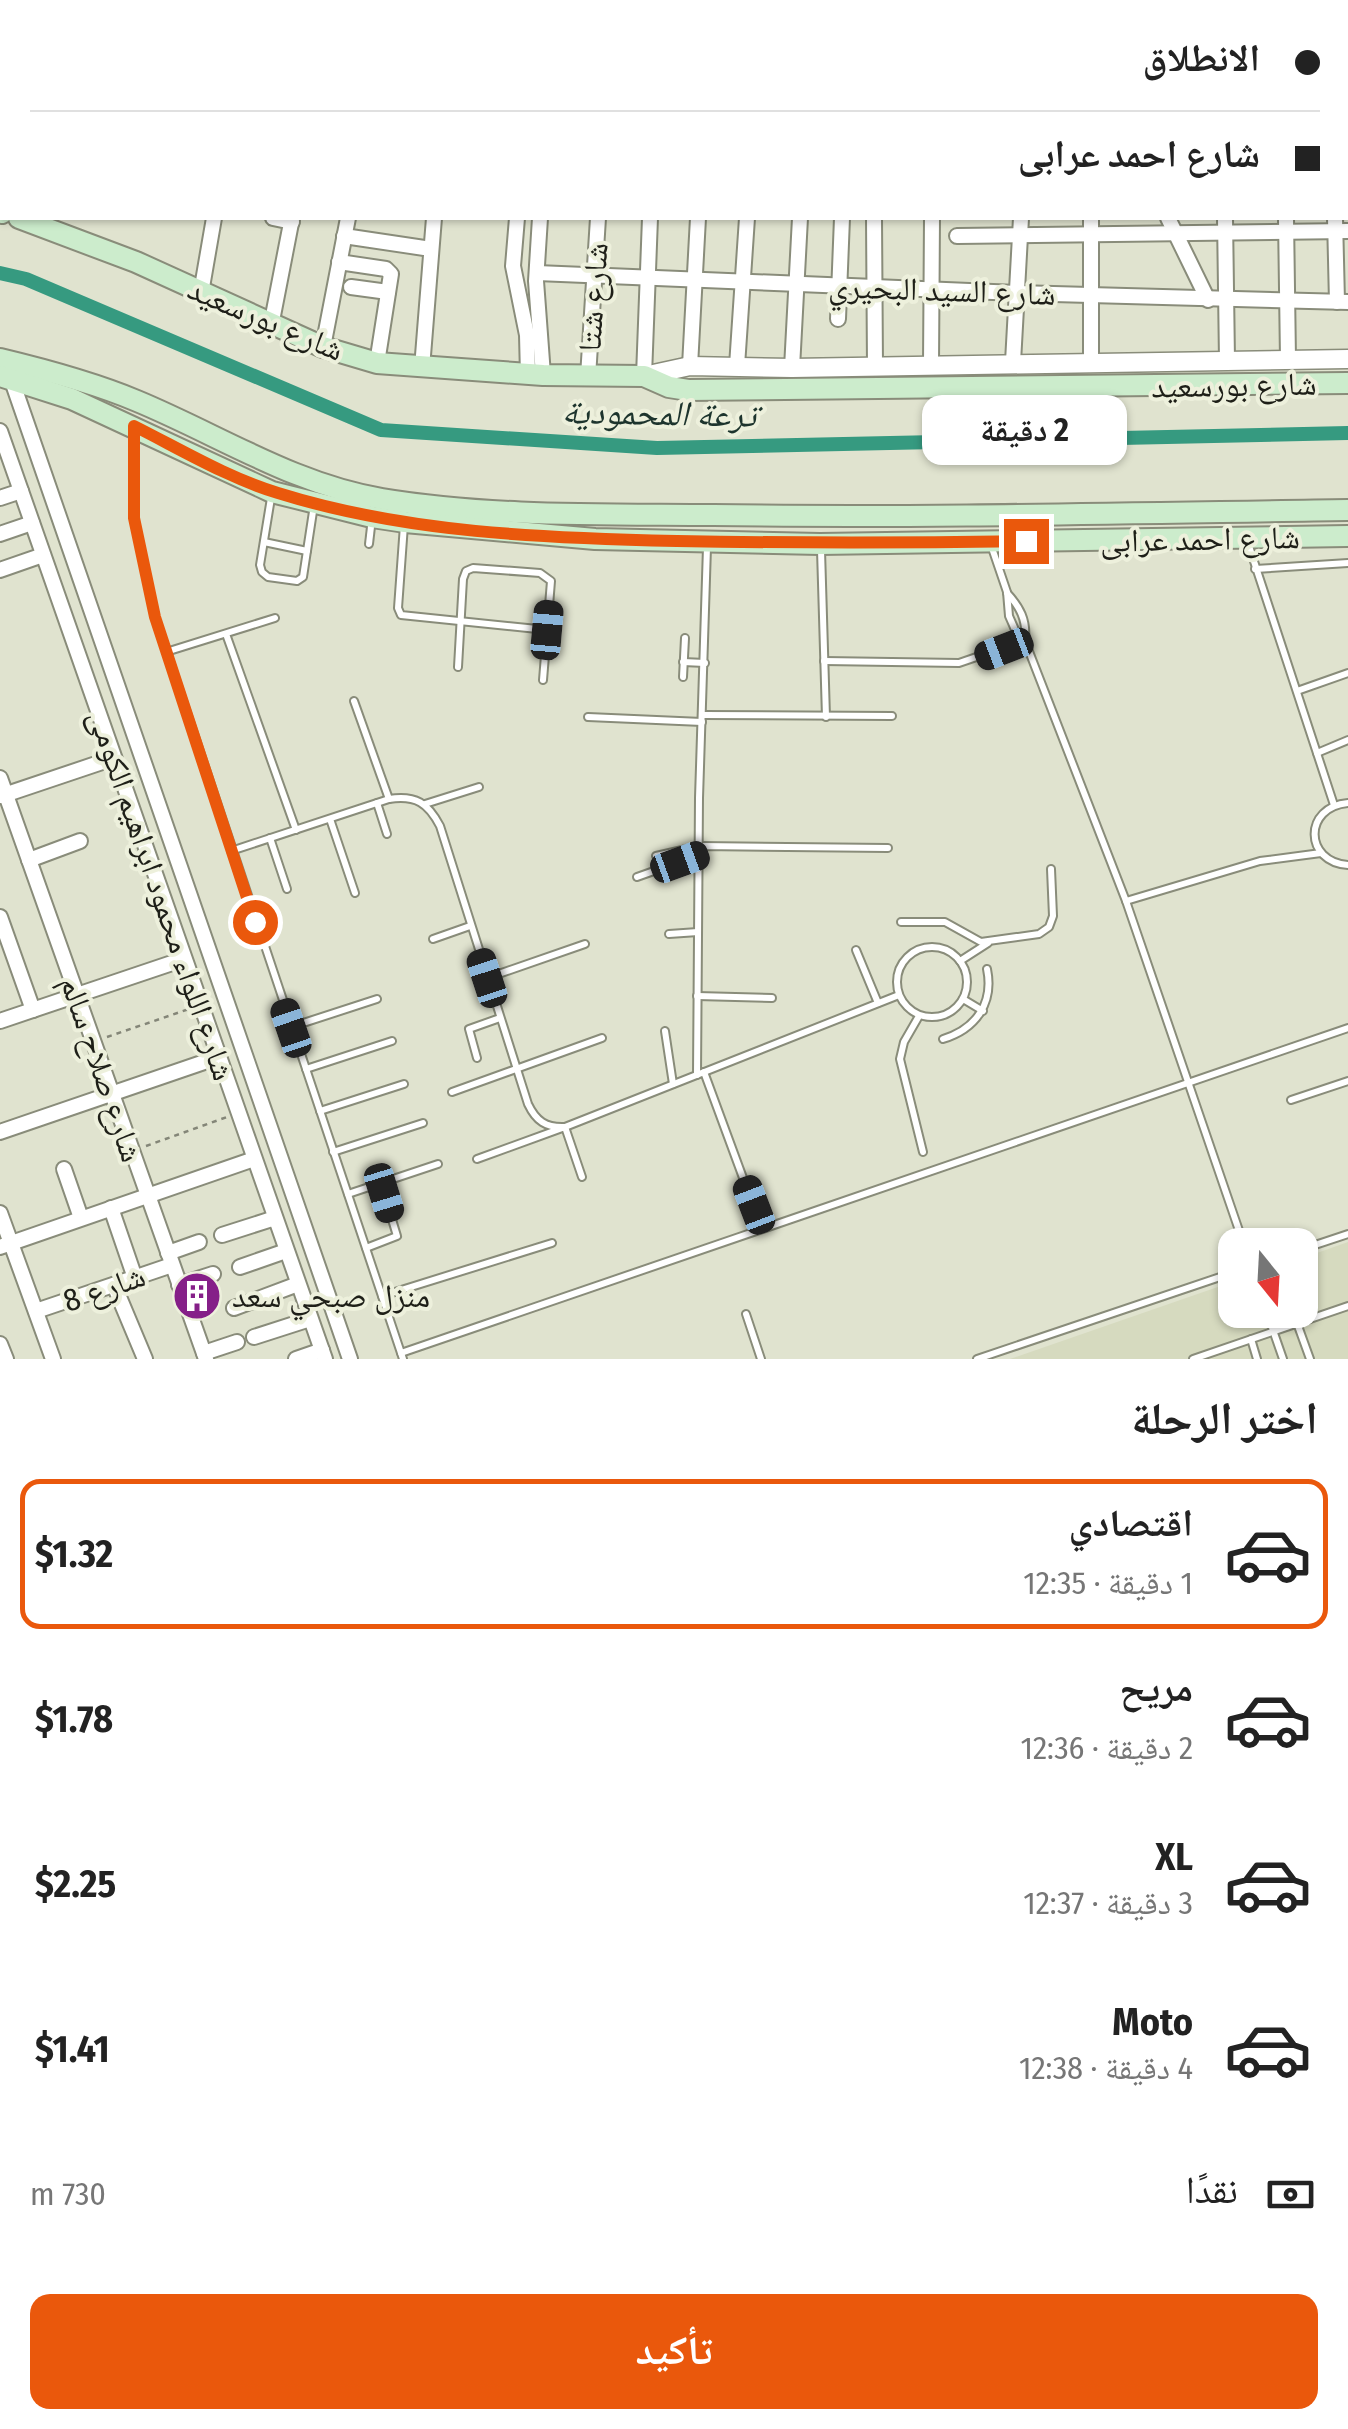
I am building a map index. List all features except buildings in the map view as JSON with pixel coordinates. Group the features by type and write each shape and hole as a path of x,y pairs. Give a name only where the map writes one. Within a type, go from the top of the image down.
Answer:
{"main road":[{"name":"شارع بورسعيد","path":"24,220 136,262 322,348 377,363 536,375 644,376 670,388 688,390 1348,383"},
{"name":"شارع احمد عرابى","path":"0,359 75,390 134,426 272,492 405,522 540,536 820,544 1348,536"},
{"name":"شارع احمد عرابى","path":"5,377 135,400 284,471 353,493 426,505 564,513 874,517 1348,510"}],"street":[{"path":"201,293 214,220"},
{"path":"271,326 292,220"},
{"path":"322,348 348,220"},
{"path":"422,368 434,220"},
{"path":"516,220 513,266 536,375"},
{"path":"536,375 540,220"},
{"name":"شارع شتا","path":"588,376 598,220"},
{"path":"644,376 650,220"},
{"path":"690,366 698,220"},
{"path":"737,366 747,220"},
{"path":"792,368 800,220"},
{"path":"838,319 842,220"},
{"path":"874,220 875,366"},
{"path":"931,364 932,220"},
{"path":"1013,362 1021,220"},
{"path":"1091,220 1091,362"},
{"path":"1136,220 1136,235"},
{"path":"1169,220 1208,300"},
{"path":"1226,220 1227,360"},
{"path":"957,236 1226,234 1286,225 1340,227 1342,302"},
{"path":"1286,225 1288,360"},
{"path":"344,236 431,249"},
{"path":"339,262 389,271 377,363"},
{"name":"شارع السيد البحيري","path":"516,285 537,277 594,275 1091,296 1342,302"},
{"path":"351,287 388,292"},
{"path":"520,302 538,298"},
{"name":"شارع بورسعيد","path":"644,376 690,366 792,368 1348,359"},
{"path":"5,377 350,1359"},
{"name":"شارع اللواء محمود ابراهيم الكومى","path":"0,431 4,458 21,491 323,1355"},
{"path":"0,498 21,491"},
{"path":"0,534 32,523"},
{"path":"0,570 43,555"},
{"path":"3,796 114,758"},
{"name":"شارع صلاح سالم","path":"0,778 3,796 205,1356"},
{"path":"29,860 80,842"},
{"path":"0,917 32,1010"},
{"path":"0,1021 184,958"},
{"path":"0,1132 218,1057"},
{"path":"6,1244 254,1159"},
{"path":"64,1169 80,1218"},
{"path":"112,1208 135,1278"},
{"path":"0,1212 6,1244 52,1359"},
{"path":"222,1234 275,1218"},
{"name":"شارع 8","path":"36,1311 135,1278 199,1242"},
{"path":"240,1268 286,1251"},
{"path":"179,1285 213,1274"},
{"path":"234,1308 298,1284"},
{"path":"114,1285 145,1359"},
{"path":"254,1337 310,1319"},
{"path":"205,1356 237,1342"},
{"path":"0,1344 6,1359"},
{"path":"296,1359 323,1355"}],"lane":[{"path":"134,426 134,518 155,617 230,851 402,1356 1348,1028"},
{"path":"272,492 260,569 268,577 299,580 314,504"},
{"path":"369,544 372,517"},
{"path":"405,522 399,612 409,619 547,630"},
{"path":"1247,539 1334,805"},
{"path":"707,541 697,996 700,1074 754,1205"},
{"path":"264,542 307,551"},
{"path":"990,542 1013,627 1025,641 1126,901 1238,1228"},
{"path":"820,544 826,717"},
{"path":"1255,568 1348,563"},
{"path":"458,667 466,571 473,568 540,573 551,581 543,680"},
{"path":"1006,592 1021,611 1025,641"},
{"path":"166,652 276,618"},
{"path":"226,634 296,830"},
{"path":"682,676 684,638"},
{"path":"824,662 959,663 1025,641"},
{"path":"683,662 705,663"},
{"path":"1297,692 1348,673"},
{"path":"354,701 389,800"},
{"path":"588,717 892,716"},
{"path":"1317,753 1348,740"},
{"path":"425,804 479,787"},
{"path":"230,851 389,800 413,798 425,804 440,826 533,1115 553,1128 565,1128"},
{"path":"378,803 387,834"},
{"path":"1348,803 1334,805 1316,826 1316,845 1321,853 1336,864 1348,866"},
{"path":"330,819 356,893"},
{"path":"270,838 287,889"},
{"path":"656,856 700,850 888,848"},
{"path":"637,877 700,850"},
{"path":"1126,901 1260,861 1321,853"},
{"path":"902,922 945,922 973,940 988,942 1034,935 1049,926 1053,916 1051,868"},
{"path":"433,938 470,926"},
{"path":"668,934 698,932"},
{"path":"960,961 988,942"},
{"path":"487,978 585,944"},
{"path":"926,947 942,948 960,961 968,984 963,999 944,1016 919,1016 907,1008 899,996 896,980 911,953 926,947"},
{"path":"856,950 878,1004"},
{"path":"943,1040 966,1030 983,1011 989,990 986,969"},
{"path":"697,996 772,998"},
{"path":"477,1159 899,996"},
{"path":"291,1028 377,999"},
{"path":"963,999 983,1011"},
{"path":"919,1016 904,1042 900,1059 923,1152"},
{"path":"477,1058 469,1029 500,1018"},
{"path":"665,1031 673,1085"},
{"path":"452,1092 602,1038"},
{"path":"306,1069 392,1040"},
{"path":"1291,1100 1348,1081"},
{"path":"320,1111 404,1084"},
{"path":"334,1152 423,1123"},
{"path":"565,1128 582,1178"},
{"path":"348,1194 438,1164"},
{"path":"366,1248 396,1236 384,1193"},
{"path":"1318,1244 1348,1234"},
{"path":"382,1296 552,1243"},
{"path":"977,1359 1218,1278"},
{"path":"1318,1316 1348,1306"},
{"path":"746,1314 761,1359"},
{"path":"1273,1328 1283,1359"},
{"path":"1193,1359 1284,1328"},
{"path":"1299,1328 1310,1359"},
{"path":"1251,1340 1258,1359"}],"path":[{"path":"93,1042 200,1005"},
{"path":"132,1152 238,1113"}],"shaded area":[{"path":"1348,1242 1348,1359 1010,1359 1218,1287 1218,1328 1318,1328 1318,1253"}],"waterway":[{"name":"ترعة المحمودية","path":"0,273 26,279 381,430 657,448 1348,433"}],"place":[{"name":"منزل صبحي سعد","path":"197,1296"}],"route":[{"path":"255,922 155,617 134,518 134,426 272,492 405,522 595,539 820,544 1026,541"}]}
